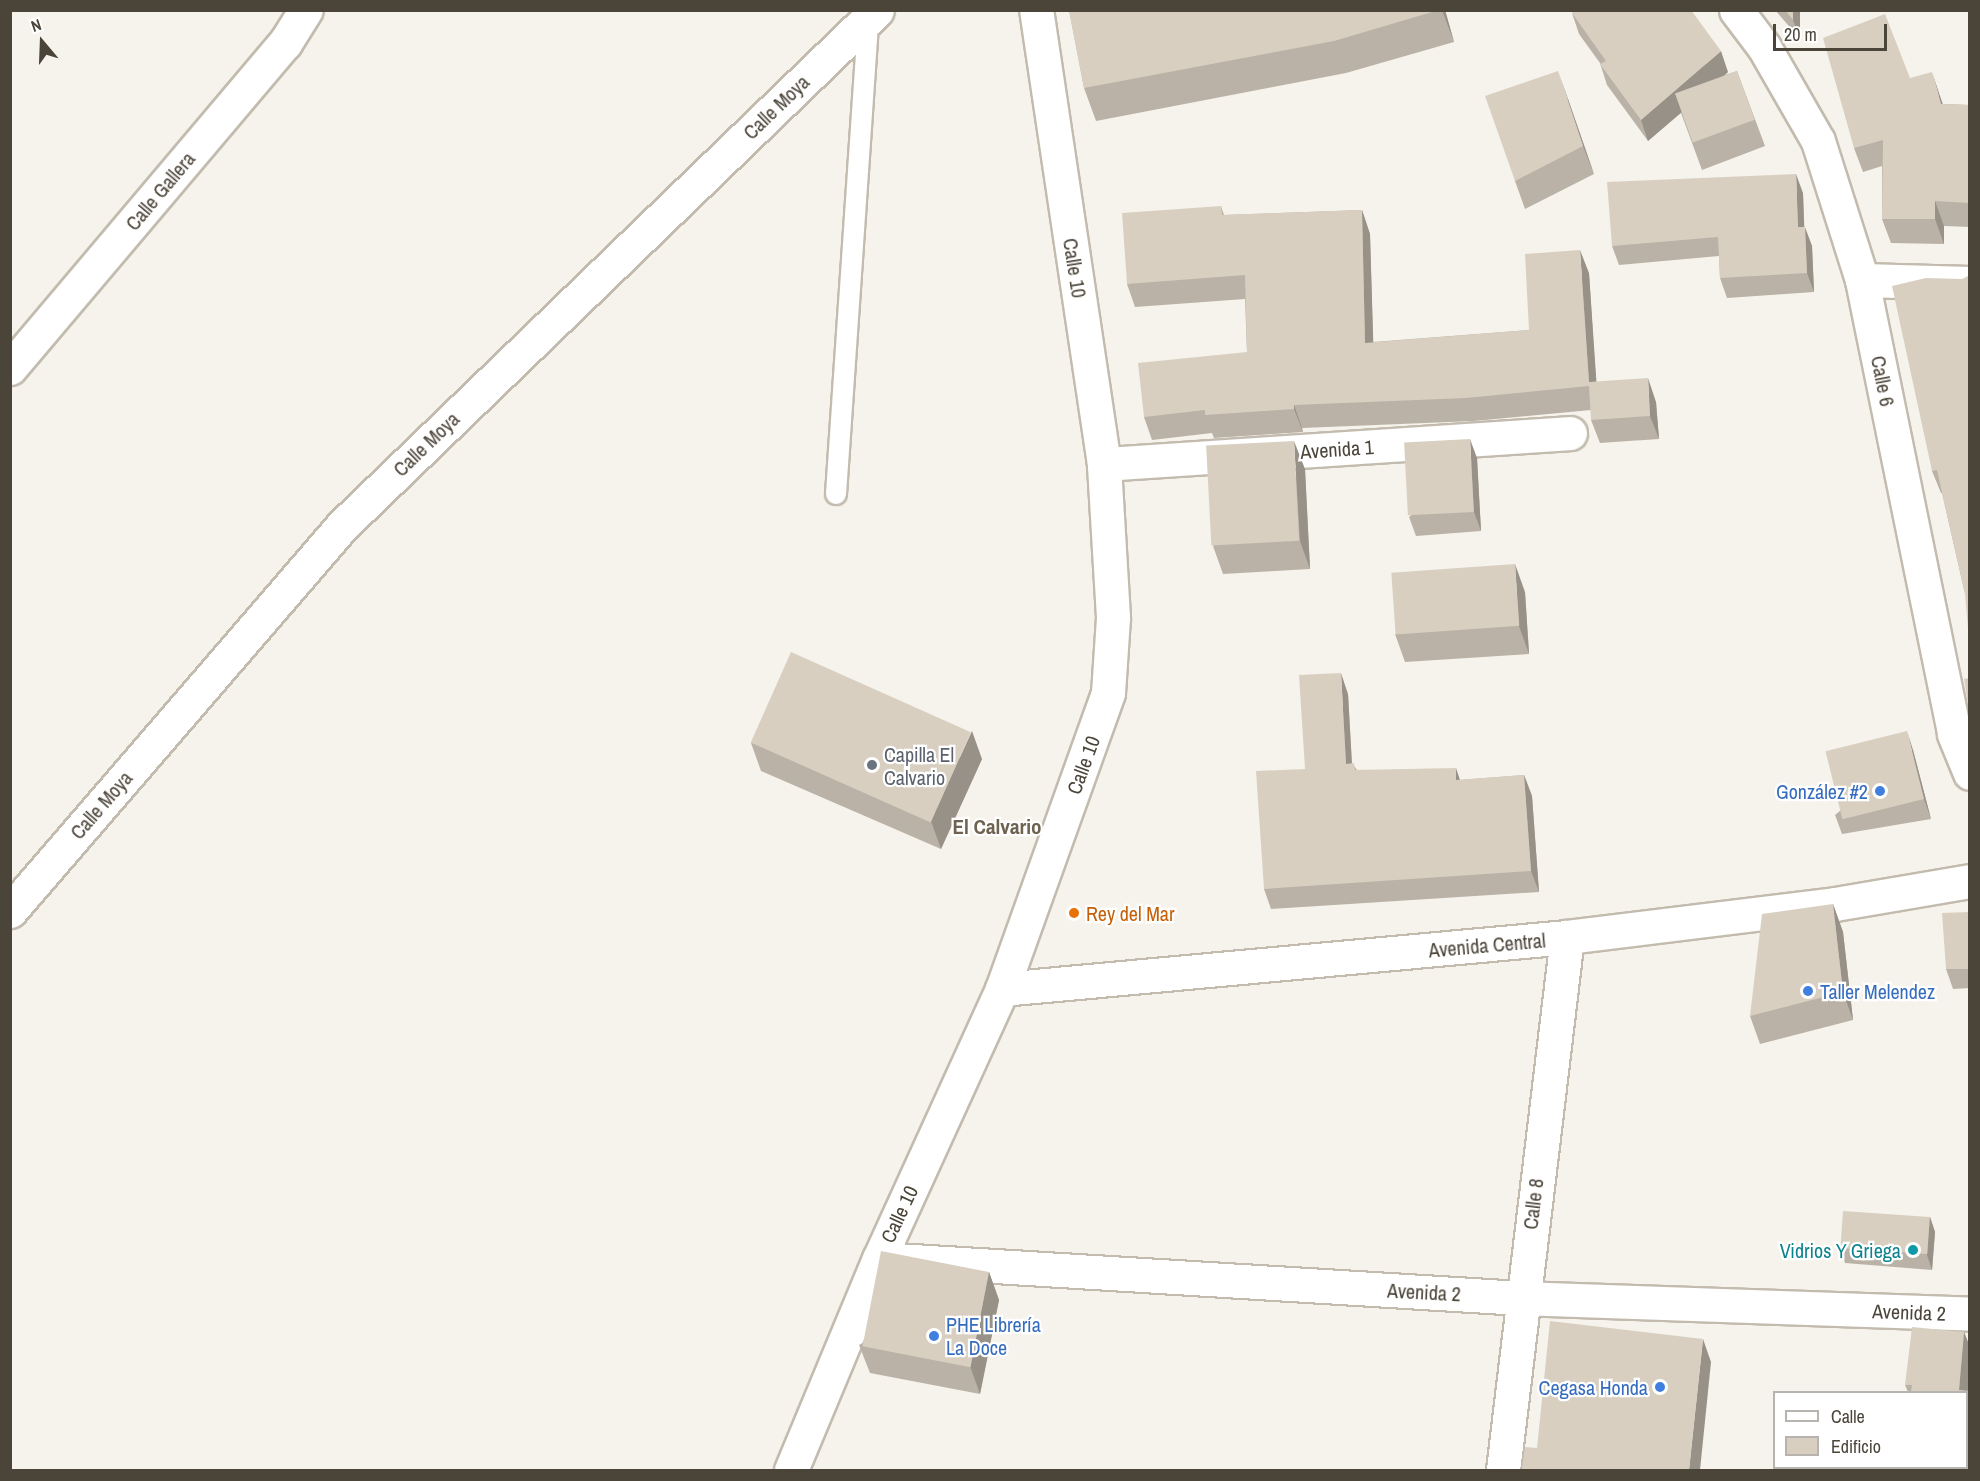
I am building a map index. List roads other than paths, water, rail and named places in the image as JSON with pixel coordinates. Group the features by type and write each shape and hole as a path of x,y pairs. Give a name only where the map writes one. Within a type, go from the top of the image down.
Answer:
{"street":[{"name":"Calle Gallera","path":"10,368 285,43 306,10"},
{"name":"Calle 10","path":"791,1470 879,1259 1002,989 1108,693 1113,617 1104,464 1036,10"},
{"name":"Calle 6","path":"1736,10 1764,47 1818,141 1862,280 1954,734 1970,773"},
{"name":"Calle Moya","path":"10,911 342,526 873,15"},
{"path":"1862,280 1970,283"},
{"name":"Avenida 1","path":"1104,464 1570,433"},
{"name":"Avenida Central","path":"1002,989 1567,937 1835,904 1970,881"},
{"name":"Calle 8","path":"1503,1470 1521,1298 1567,937"},
{"name":"Avenida 2","path":"879,1259 1521,1298 1970,1314"}],"lane":[{"path":"836,494 873,15"}],"place":[{"name":"Capilla El Calvario","path":"872,765"},
{"name":"González #2","path":"1880,791"},
{"name":"Rey del Mar","path":"1074,913"},
{"name":"Taller Melendez","path":"1808,991"},
{"name":"Vidrios Y Griega","path":"1913,1250"},
{"name":"PHE Librería La Doce","path":"934,1336"},
{"name":"Cegasa Honda","path":"1660,1387"}],"district":[{"name":"El Calvario","path":"997,827"}]}
